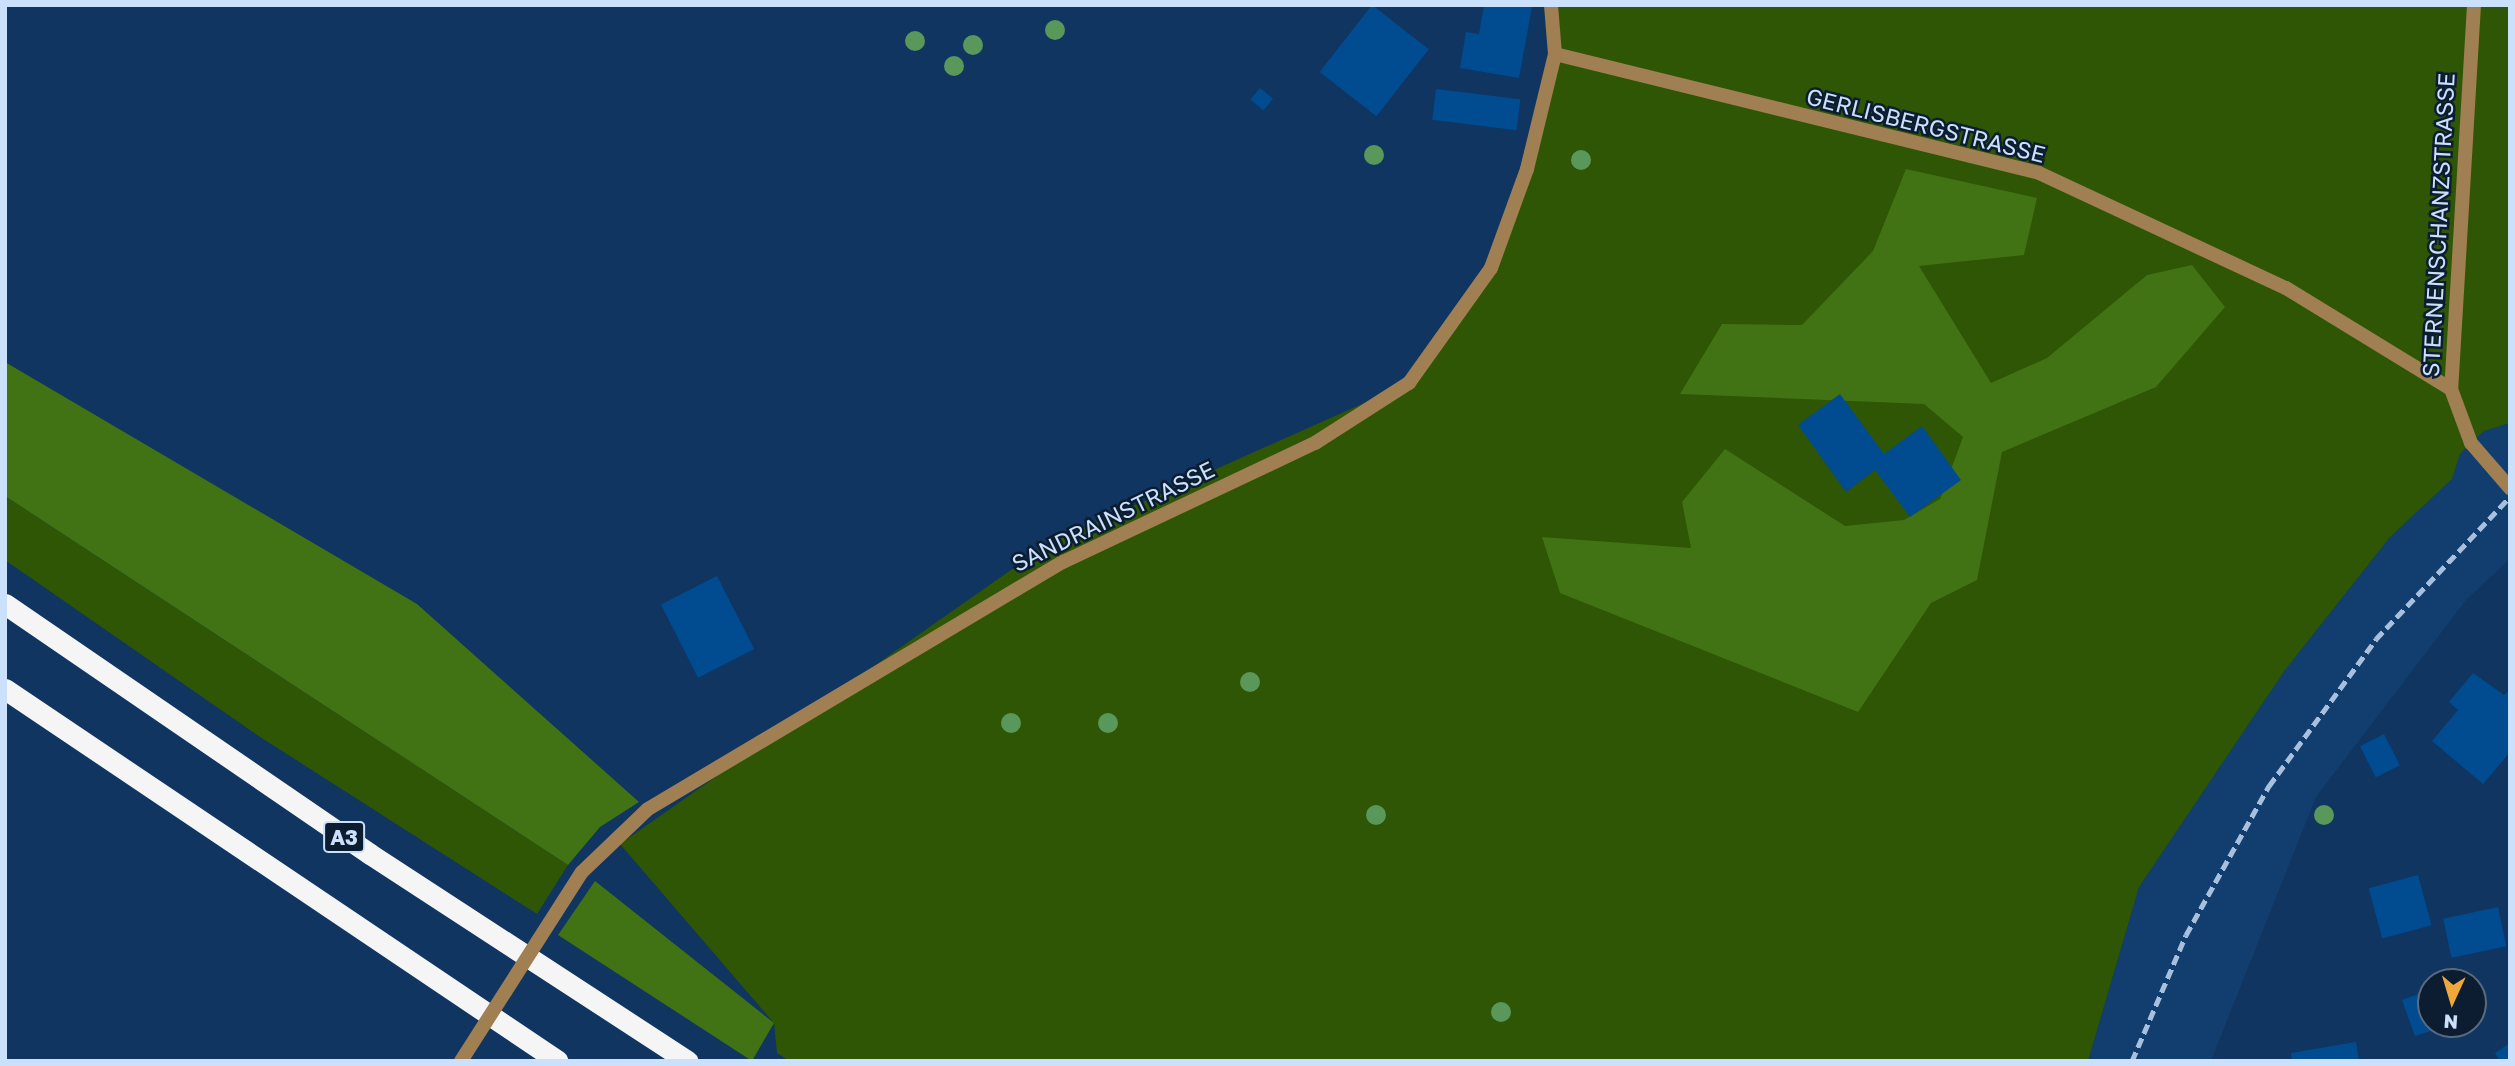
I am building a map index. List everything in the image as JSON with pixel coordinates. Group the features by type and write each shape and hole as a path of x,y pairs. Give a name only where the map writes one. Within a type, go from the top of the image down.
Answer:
{"highway":[{"name":"A3","path":"5,604 370,854 688,1061"},
{"path":"5,689 558,1061"}],"street":[{"name":"SANDRAINSTRASSE","path":"460,1061 582,872 648,808 1051,569 1315,443 1409,383 1491,268 1527,169 1555,54 1551,5"},
{"name":"STERNENSCHANZSTRASSE","path":"2474,5 2451,389 2471,443 2510,488"},
{"name":"GERLISBERGSTRASSE","path":"1555,54 2039,173 2287,288 2451,389"}],"shaded area":[{"path":"2510,423 2510,559 2466,600 2316,797 2211,1061 2088,1061 2139,887 2285,670 2390,537 2452,479 2460,454 2484,431"}],"green space":[{"path":"1551,5 2510,5 2510,423 2484,431 2460,454 2452,479 2390,537 2285,670 2139,887 2088,1061 789,1061 777,1053 774,1023 620,844 1048,544 1409,383 1491,268 1555,54"},
{"path":"1906,169 2037,198 2024,255 1919,266 1991,383 2047,358 2147,275 2192,265 2225,307 2156,387 2002,452 1977,580 1931,603 1858,712 1560,593 1542,537 1691,548 1682,502 1725,449 1845,526 1904,520 1940,499 1963,437 1924,404 1680,394 1722,324 1802,325 1873,251"},
{"path":"5,362 417,604 639,802 600,827 568,865 5,496"},
{"path":"5,496 568,865 537,914 257,735 5,560"},
{"path":"595,881 774,1023 752,1061 558,935"}],"building":[{"path":"1372,5 1429,49 1376,116 1320,72"},
{"path":"1484,5 1532,7 1519,78 1460,68 1466,32 1479,34"},
{"path":"1260,88 1273,99 1263,110 1250,99"},
{"path":"1436,89 1520,99 1517,130 1432,120"},
{"path":"1840,394 1884,454 1922,426 1961,480 1910,517 1875,470 1846,492 1798,425"},
{"path":"717,576 754,649 698,678 661,605"},
{"path":"2473,673 2504,695 2510,690 2510,752 2483,784 2432,741 2458,710 2449,702"},
{"path":"2384,734 2400,765 2376,777 2360,746"},
{"path":"2418,875 2431,925 2382,938 2369,888"},
{"path":"2498,907 2506,946 2452,958 2443,919"},
{"path":"2417,995 2417,1035 2415,1036 2402,1000"},
{"path":"2356,1042 2359,1061 2292,1061 2291,1053"},
{"path":"2510,1043 2510,1061 2500,1061 2495,1053"}],"railway":[{"path":"2132,1061 2186,935 2269,786 2376,639 2510,497"}]}
